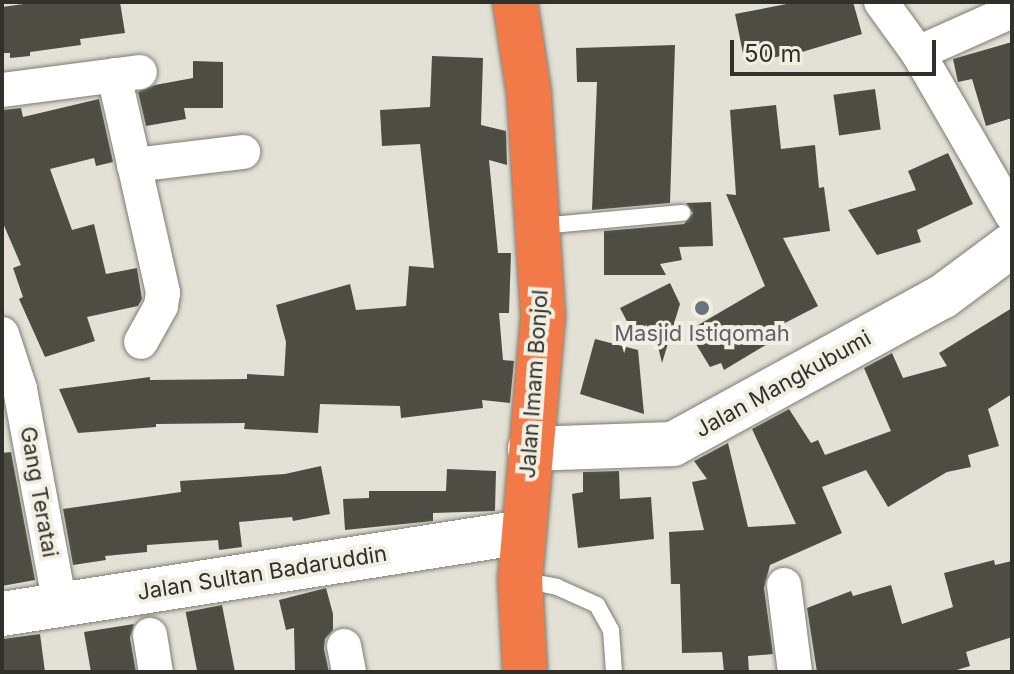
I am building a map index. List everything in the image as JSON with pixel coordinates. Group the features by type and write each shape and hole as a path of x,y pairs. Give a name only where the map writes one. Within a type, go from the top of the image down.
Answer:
{"highway":[{"name":"Jalan Imam Bonjol","path":"515,2 529,93 543,317 520,579 525,672"}],"street":[{"path":"881,2 918,53 1012,215"},
{"path":"918,53 1012,11"},
{"path":"2,90 127,74 134,165 163,293 161,306 141,342"},
{"path":"134,165 243,152"},
{"name":"Jalan Mangkubumi","path":"530,449 673,444 942,297 1012,245"},
{"name":"Gang Teratai","path":"2,334 20,389 60,605"},
{"name":"Jalan Sultan Badaruddin","path":"2,614 523,532"},
{"path":"784,585 795,672"},
{"path":"150,635 156,672"}],"lane":[{"path":"539,227 682,213"},
{"path":"520,579 557,587 597,605 611,630 614,672"}],"building":[{"path":"38,2 120,2 125,33 80,39 81,45 10,58 10,53 2,53 2,7"},
{"path":"797,2 853,2 862,34 802,52 745,63 735,14"},
{"path":"1012,42 1012,118 986,126 972,79 958,82 953,59"},
{"path":"675,45 670,203 592,210 597,82 577,82 576,48"},
{"path":"432,56 483,58 481,125 506,131 507,165 489,160 498,253 511,253 509,313 499,313 503,360 514,361 510,403 482,400 483,408 401,418 400,406 320,404 318,433 244,429 245,423 156,424 156,427 78,433 59,389 150,377 150,380 247,379 247,374 284,376 286,342 276,305 350,284 356,310 406,306 409,266 434,268 420,144 382,146 380,110 430,107"},
{"path":"193,61 223,62 223,108 184,108 186,119 146,126 138,92 155,85 193,78"},
{"path":"875,89 881,130 839,135 833,95"},
{"path":"99,99 113,162 96,166 94,158 50,169 72,230 94,224 106,274 137,268 142,299 138,306 87,317 95,341 45,357 19,299 23,297 13,268 21,265 2,221 2,110 21,108 23,117"},
{"path":"776,105 781,149 815,145 819,188 824,187 830,231 783,238 818,306 779,326 784,334 724,370 721,363 710,367 688,331 765,286 726,194 736,195 730,110"},
{"path":"948,153 973,204 917,230 921,242 877,255 848,210 916,190 908,171"},
{"path":"711,202 713,246 679,247 682,260 660,264 666,275 604,275 604,231 684,224 693,213 686,203"},
{"path":"670,283 680,304 662,363 655,334 635,337 620,308"},
{"path":"1012,308 1012,394 988,409 999,446 968,455 971,467 947,472 888,507 866,470 822,487 842,533 770,565 764,588 773,654 748,656 749,672 724,672 722,652 682,653 680,584 671,584 669,532 704,530 692,482 707,479 694,461 728,443 748,527 796,524 752,429 789,409 811,443 818,440 825,455 891,431 864,368 892,353 903,378 947,366 939,353"},
{"path":"595,339 638,350 644,414 580,394"},
{"path":"11,452 35,580 2,586 2,453"},
{"path":"321,466 330,514 293,521 292,517 239,522 242,547 219,550 218,540 147,545 147,552 105,556 106,560 73,565 63,509 181,492 180,481 285,474"},
{"path":"447,469 496,471 495,511 433,513 433,521 345,530 343,499 369,498 369,491 446,491"},
{"path":"619,471 620,499 651,497 654,539 578,548 572,494 583,492 583,472"},
{"path":"994,560 995,565 1012,561 1012,637 966,652 970,666 950,672 817,672 807,608 851,591 853,596 891,585 902,624 953,607 944,573"},
{"path":"326,588 333,614 333,630 325,639 324,649 329,672 295,672 294,628 286,630 279,600"},
{"path":"222,605 235,672 197,672 186,612"},
{"path":"134,624 130,638 136,672 91,672 84,632"},
{"path":"40,634 45,672 2,672 2,639"}],"place":[{"name":"Masjid Istiqomah","path":"702,308"}]}
